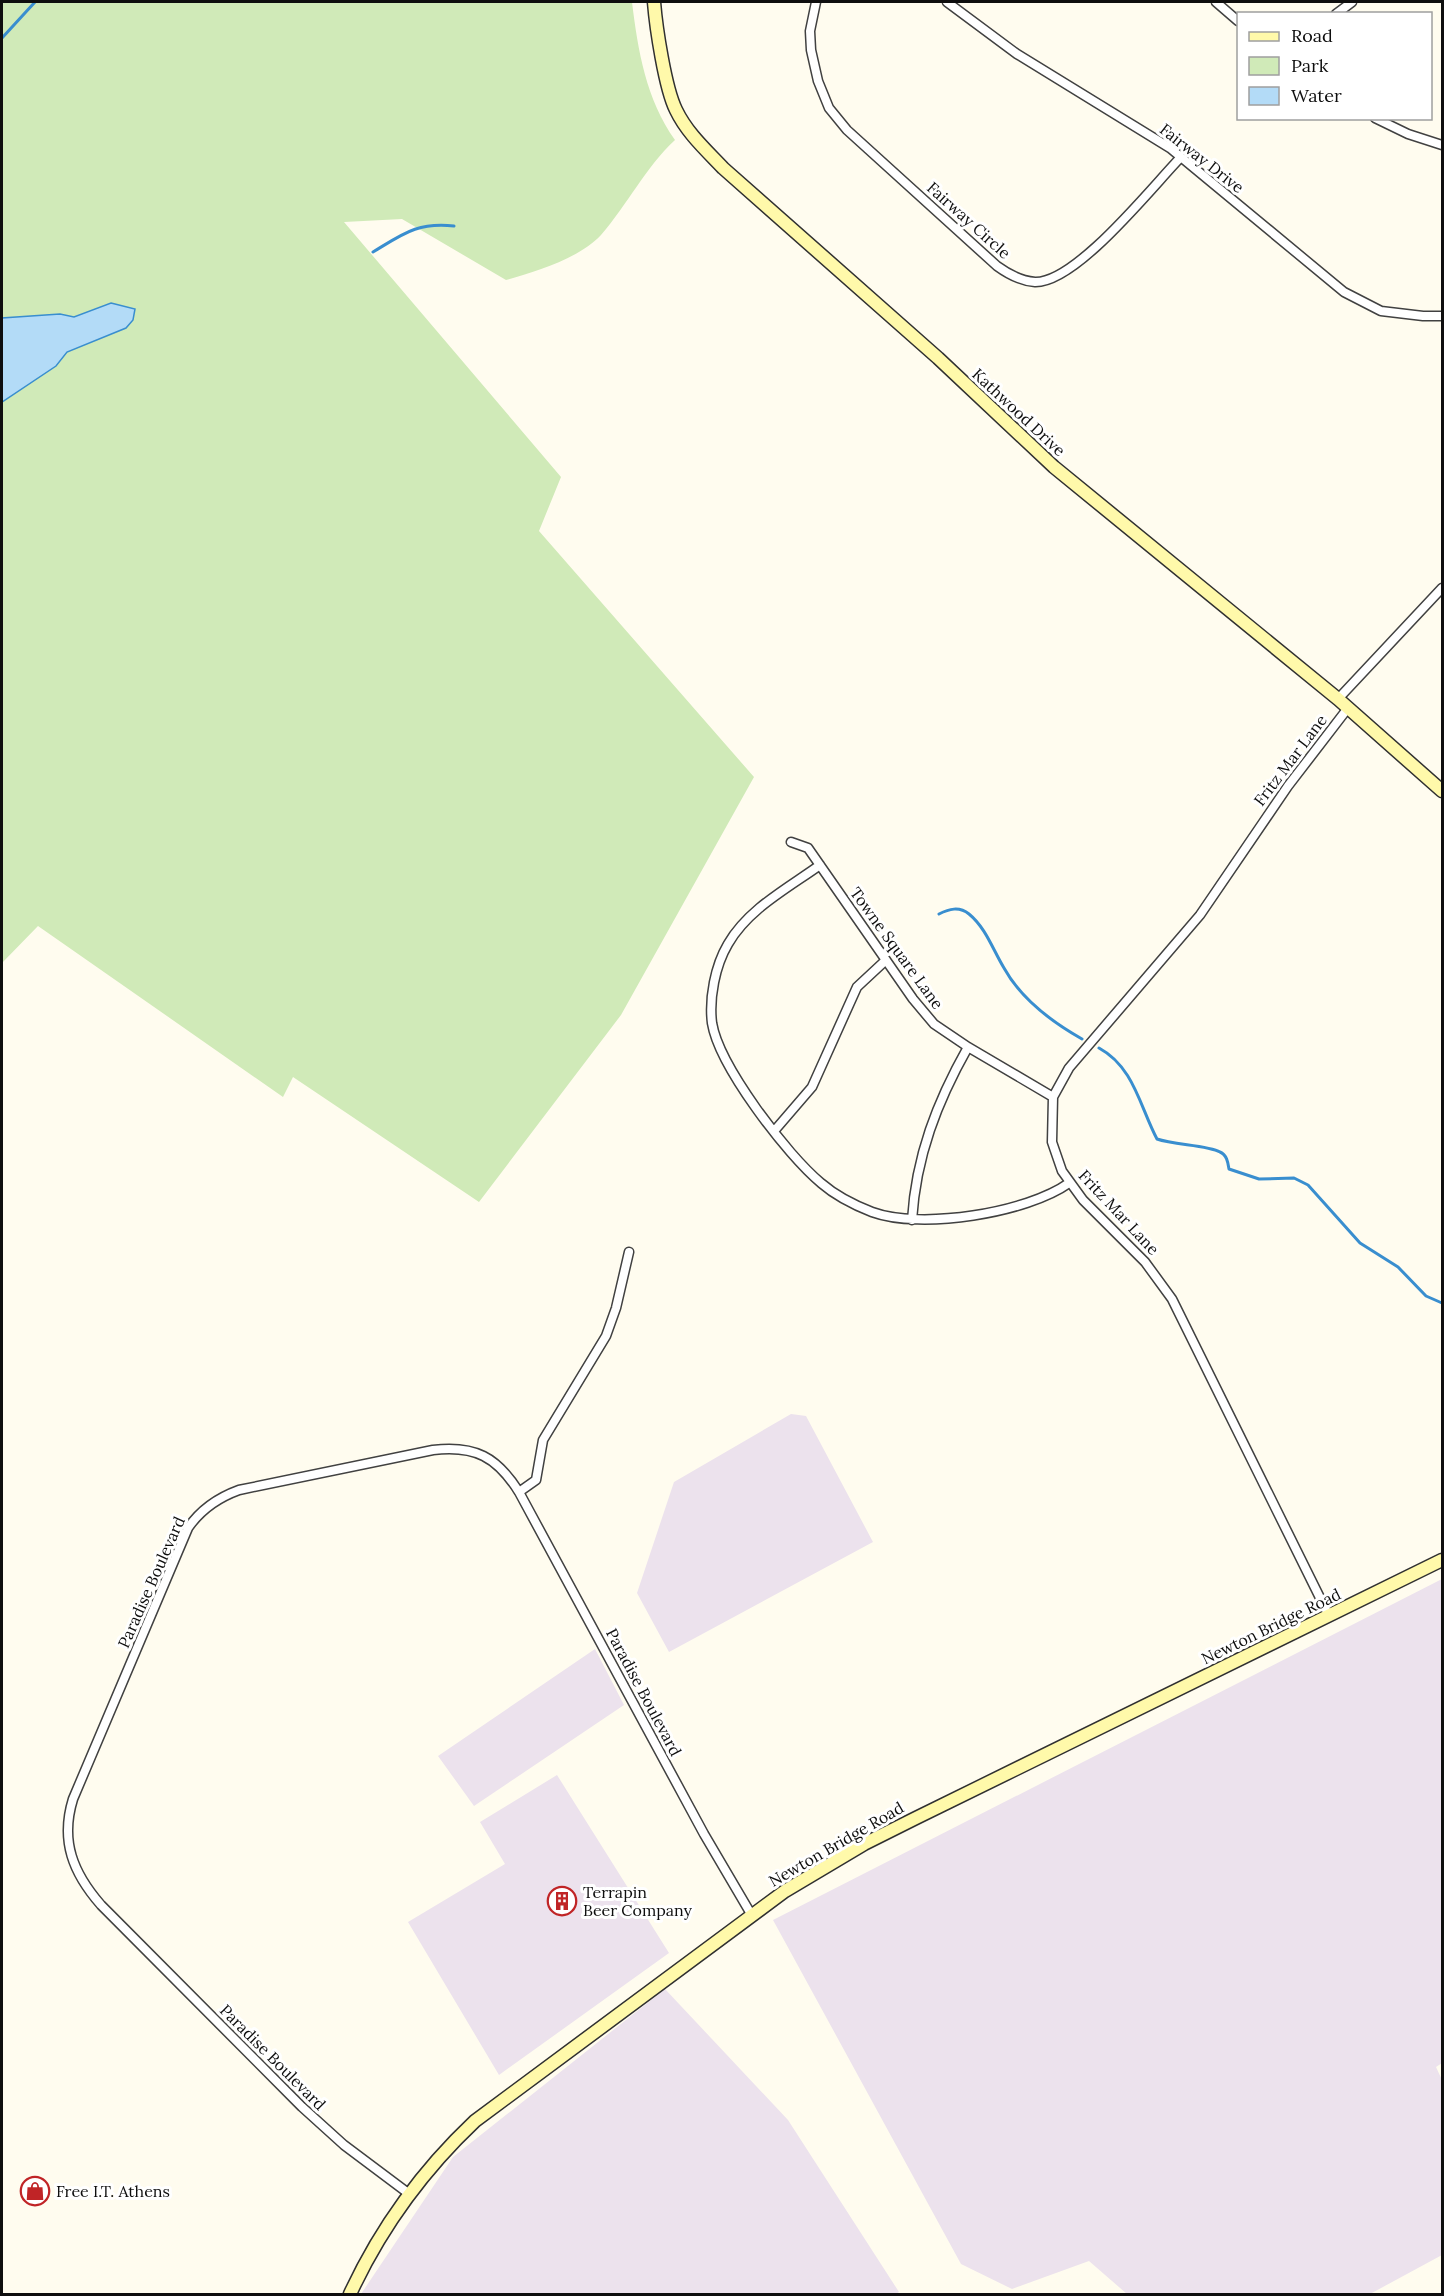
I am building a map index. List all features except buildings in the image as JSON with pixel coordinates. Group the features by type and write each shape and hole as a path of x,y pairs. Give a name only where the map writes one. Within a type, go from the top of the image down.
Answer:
{"main road":[{"name":"Kathwood Drive","path":"654,2 664,68 676,110 696,141 938,358 1054,467 1338,699 1443,791"},
{"name":"Newton Bridge Road","path":"350,2295 384,2228 408,2193 442,2152 501,2099 751,1914 864,1844 1443,1560"}],"street":[{"name":"Fairway Circle","path":"816,2 810,30 811,50 820,88 838,119 997,266 1020,279 1046,281 1077,265 1180,157"},
{"name":"Fairway Drive","path":"947,2 1017,54 1102,104 1180,157 1344,292 1381,310 1423,316 1443,316"},
{"path":"1216,2 1237,19"},
{"path":"1339,12 1352,2"},
{"path":"1379,120 1407,134 1443,145"},
{"path":"1338,699 1443,588"},
{"name":"Fritz Mar Lane","path":"1329,1616 1172,1299 1145,1262 1069,1184 1052,1142 1053,1097 1069,1068 1200,915 1288,786 1348,708"},
{"name":"Towne Square Lane","path":"791,842 808,848 923,1012 934,1023 968,1047 1053,1097"},
{"path":"820,865 747,919 728,944 716,976 712,1022 722,1054 732,1072 775,1130 805,1168 839,1196 874,1213 912,1220 942,1220 1022,1204 1045,1197 1069,1184"},
{"path":"775,1130 812,1087 857,987 886,960"},
{"path":"912,1220 917,1172 927,1134 947,1083 968,1047"},
{"path":"519,1492 536,1480 543,1440 606,1336 616,1308 628,1252"},
{"name":"Paradise Boulevard","path":"408,2193 344,2145 302,2107 101,1905 76,1871 67,1835 68,1817 188,1528 202,1510 214,1501 239,1490 449,1448 475,1452 489,1458 509,1477 519,1492 704,1834 751,1914"}],"shaded area":[{"path":"791,1414 806,1416 873,1542 669,1652 637,1593 674,1482"},
{"path":"1442,1579 1442,2063 1436,2067 1442,2080 1442,2255 1370,2294 1127,2294 1089,2261 1012,2289 961,2264 773,1920"},
{"path":"595,1649 624,1705 474,1806 438,1756"},
{"path":"557,1775 669,1953 499,2075 408,1922 505,1864 480,1822"},
{"path":"665,1989 788,2120 899,2292 896,2294 361,2294 453,2157"}],"green space":[{"path":"2,2 632,2 637,38 650,91 675,140 655,162 611,223 592,243 557,263 506,280 402,219 344,222 561,477 539,531 754,777 621,1015 479,1202 293,1077 283,1097 38,926 2,963"}],"water":[{"path":"111,303 135,309 133,320 126,328 67,352 56,366 2,402 2,318 60,314 74,317"}],"waterway":[{"path":"2,38 35,2"},
{"path":"373,252 402,235 420,228 454,226"},
{"path":"939,914 954,909 969,914 985,932 1004,968 1028,1000 1082,1039"},
{"path":"1099,1048 1111,1056 1128,1077 1157,1139 1215,1150 1227,1159 1229,1169 1259,1179 1294,1178 1308,1185 1360,1243 1398,1267 1426,1296 1442,1303"}],"place":[{"name":"Terrapin Beer Company","path":"562,1901"},
{"name":"Free I.T. Athens","path":"35,2191"}]}
